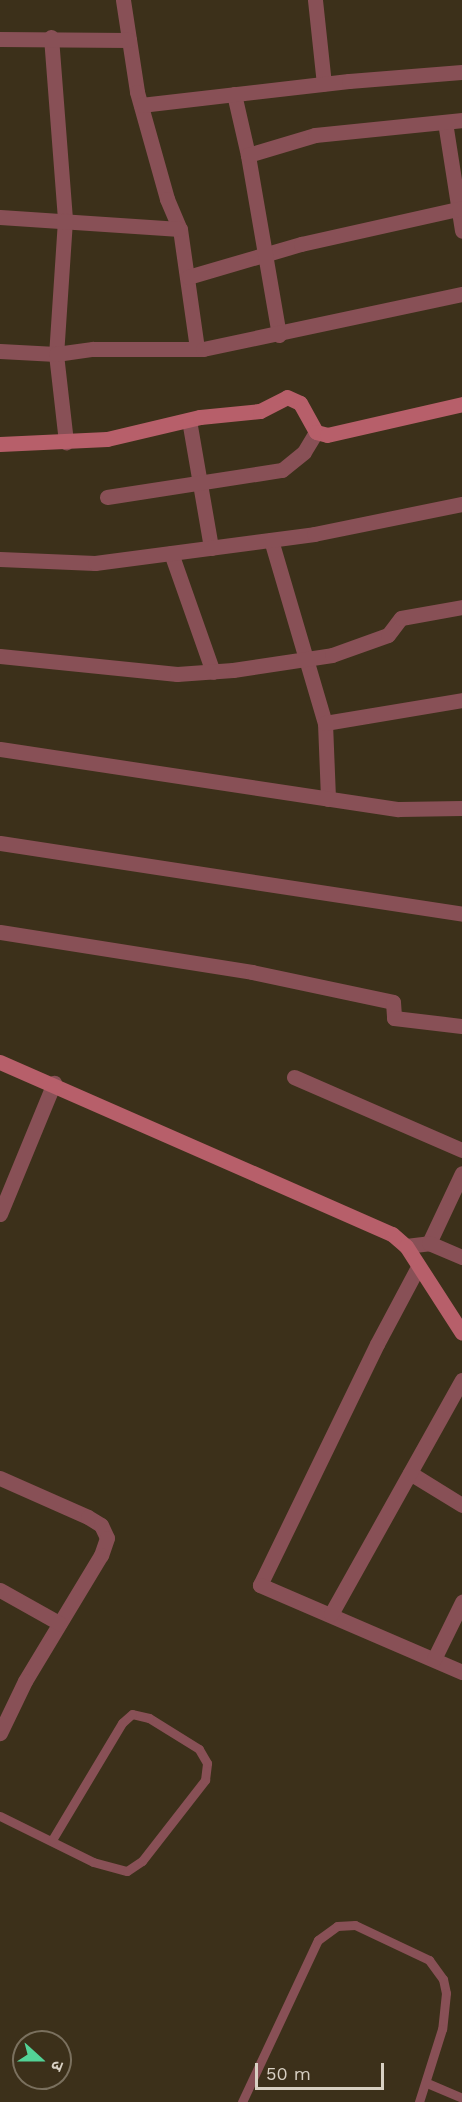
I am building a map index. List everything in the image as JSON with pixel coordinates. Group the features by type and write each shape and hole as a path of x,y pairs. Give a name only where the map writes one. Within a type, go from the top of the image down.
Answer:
{"street":[{"path":"123,0 141,105 167,199 180,229 197,349"},
{"path":"315,0 324,84"},
{"path":"51,38 65,220 56,354 66,442"},
{"path":"0,39 129,40"},
{"path":"141,105 324,84 462,72"},
{"path":"234,94 248,155 263,256 279,335"},
{"path":"248,155 315,135 462,120"},
{"path":"445,122 462,231"},
{"path":"188,277 263,256 460,208"},
{"path":"0,217 180,229"},
{"path":"0,351 56,354 93,349 197,349 279,335 462,294"},
{"path":"0,444 107,439 189,420 260,411 287,397 300,403 316,432 327,435 367,429 462,404"},
{"path":"189,420 211,548"},
{"path":"107,496 282,470 304,452 316,432"},
{"path":"0,559 94,563 271,540 462,504"},
{"path":"271,540 325,723 328,799"},
{"path":"171,553 213,672"},
{"path":"0,656 177,675 213,672 332,656 388,635 401,618 462,607"},
{"path":"325,723 462,700"},
{"path":"0,749 399,809 462,808"},
{"path":"0,843 462,914"},
{"path":"0,932 252,972 393,1002 394,1018 462,1026"},
{"path":"0,1062 54,1083 392,1234 406,1246 462,1333"},
{"path":"294,1077 460,1143"},
{"path":"0,1214 54,1083"},
{"path":"429,1243 462,1173"},
{"path":"406,1246 429,1243 462,1257"},
{"path":"418,1267 376,1344 260,1585 462,1672"},
{"path":"331,1614 462,1380"},
{"path":"410,1473 462,1505"},
{"path":"0,1478 88,1517 101,1525 107,1538 102,1555 59,1623 0,1733"},
{"path":"0,1590 59,1623"},
{"path":"434,1659 462,1602"}],"lane":[{"path":"0,1816 93,1862 127,1871 142,1861 205,1780 207,1763 199,1749 149,1718 132,1714 122,1723 52,1840"},
{"path":"242,2102 318,1940 337,1926 355,1925 429,1960 443,1979 446,1994 442,2029 427,2083 419,2102"},
{"path":"427,2083 462,2098"}]}
